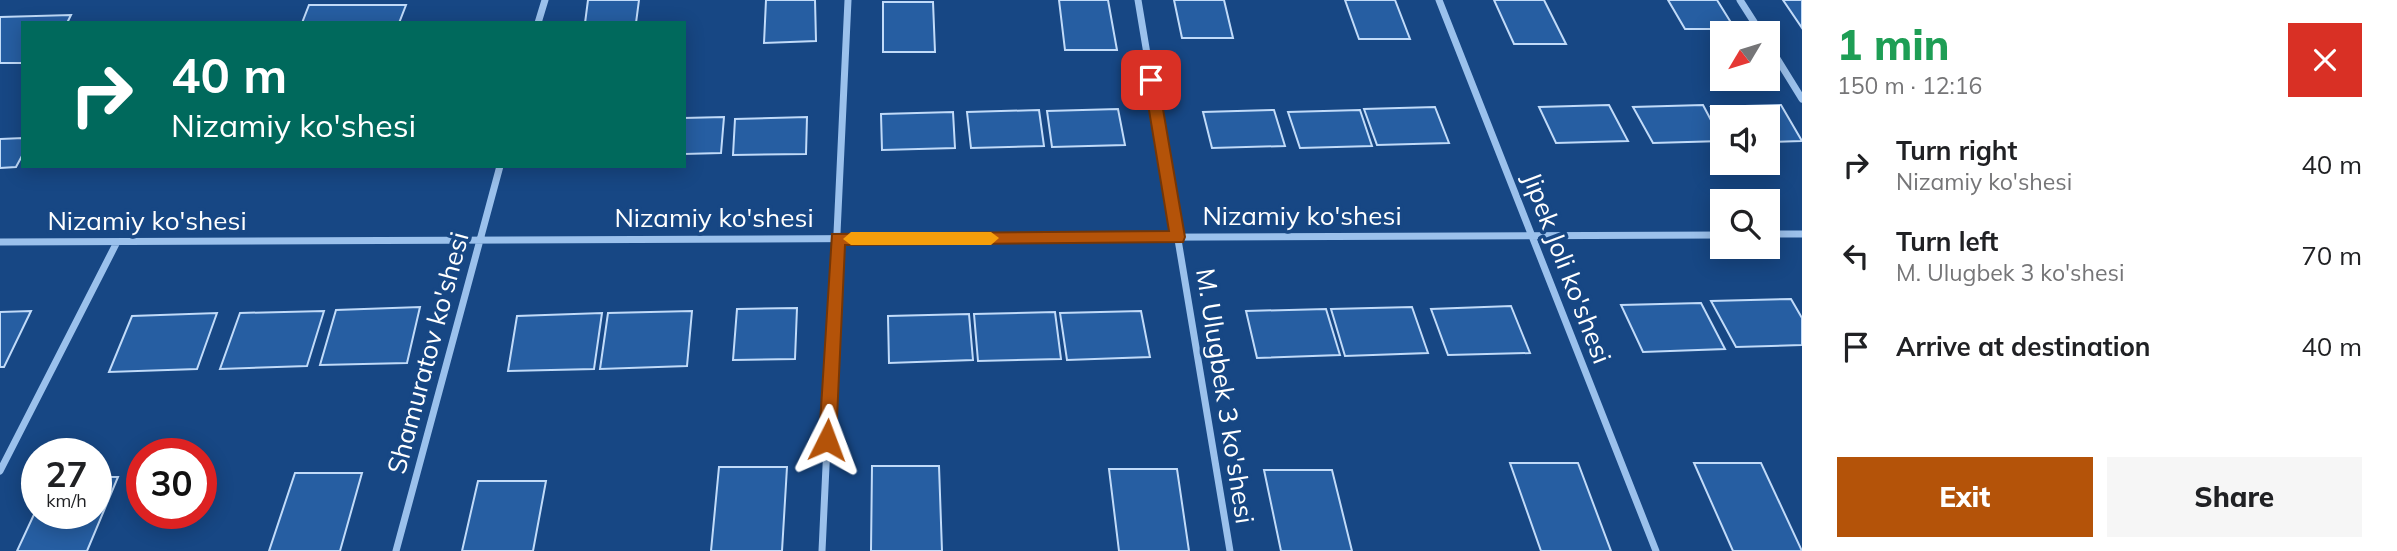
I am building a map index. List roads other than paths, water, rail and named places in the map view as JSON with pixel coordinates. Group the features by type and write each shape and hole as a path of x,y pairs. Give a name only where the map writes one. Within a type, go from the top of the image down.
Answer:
{"street":[{"path":"539,21 545,0"},
{"path":"822,551 848,0"},
{"name":"M. Ulugbek 3 ko'shesi","path":"1138,0 1230,551"},
{"name":"Jipek Joli ko'shesi","path":"1439,0 1656,551"},
{"path":"1740,0 1753,21"},
{"path":"1780,63 1802,99"},
{"name":"Shamuratov ko'shesi","path":"396,551 499,168"},
{"path":"1780,234 1802,234"},
{"name":"Nizamiy ko'shesi","path":"0,242 1710,235"},
{"path":"0,471 117,242"}]}
